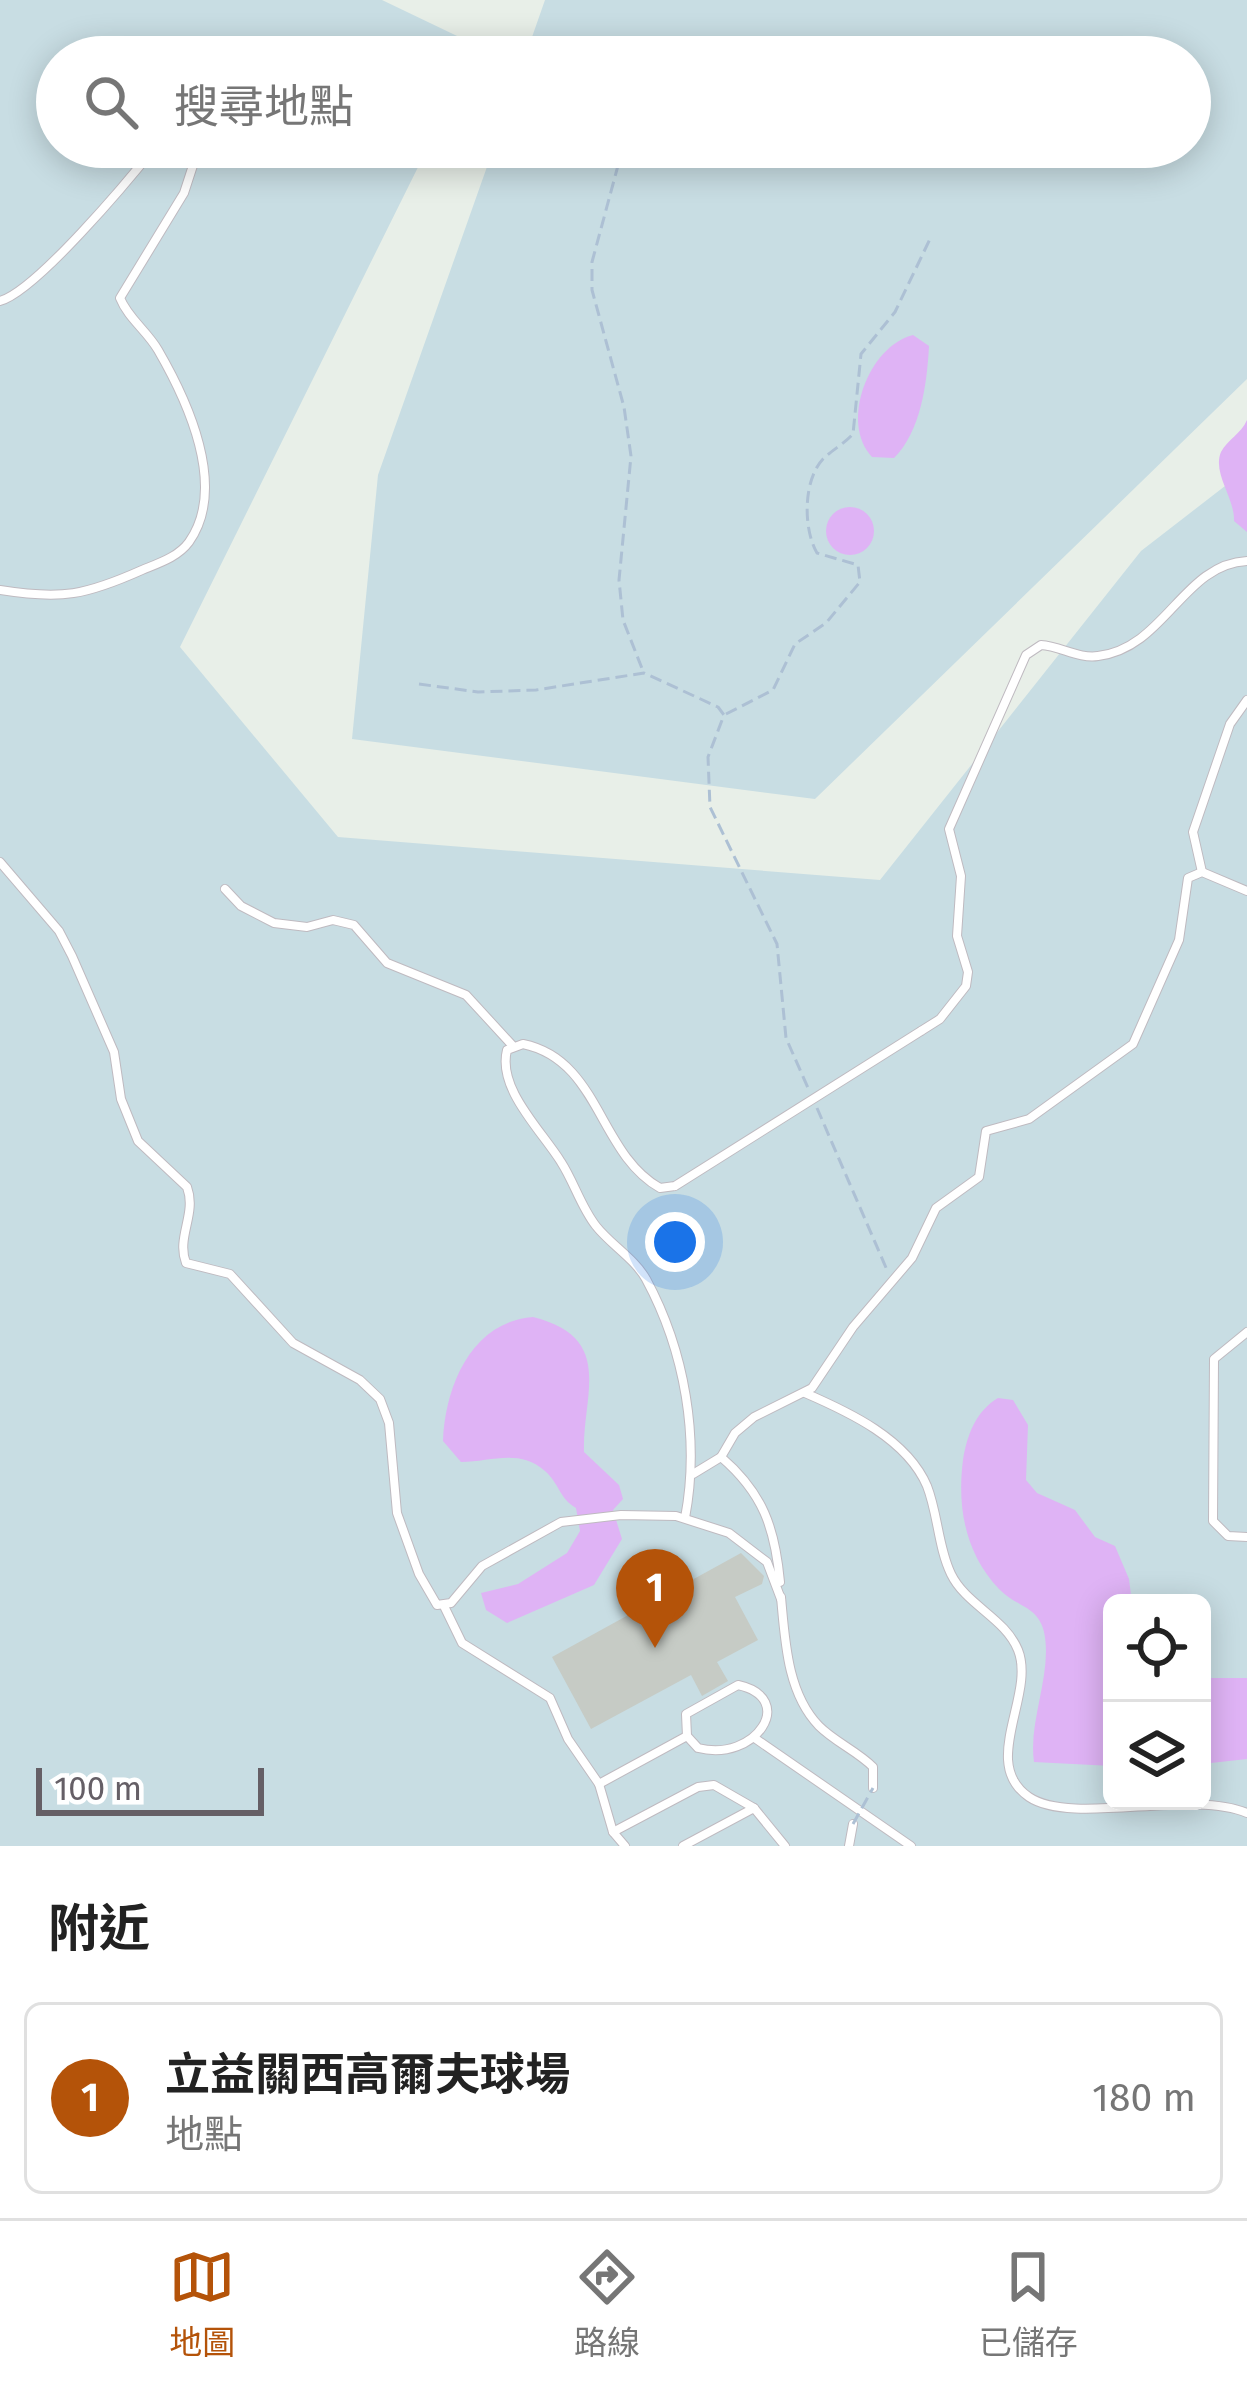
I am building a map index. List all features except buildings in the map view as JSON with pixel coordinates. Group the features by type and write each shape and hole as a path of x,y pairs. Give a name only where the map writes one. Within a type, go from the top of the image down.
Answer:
{"lane":[{"path":"0,301 28,285 139,168"},
{"path":"0,590 37,596 106,590 170,559 188,544 198,523 202,458 180,392 145,328 120,298 184,193 192,168"},
{"path":"225,890 254,915 274,923 307,927 333,920 354,925 387,963 466,994 512,1046 542,1048 559,1057 577,1075 638,1170 660,1188 675,1186 940,1019 966,986 968,972 957,936 962,876 949,829 1026,656 1042,645 1089,657 1122,649 1164,619 1213,566 1247,561"},
{"path":"1247,700 1230,724 1192,832 1193,852 1202,872 1247,891"},
{"path":"0,862 59,932 72,956 114,1052 121,1099 138,1141 187,1187 191,1198 182,1244 186,1263 230,1274 292,1343 360,1380 380,1399 388,1423 397,1514 431,1599 444,1606 462,1643 550,1699 568,1739 599,1784 613,1832 626,1846"},
{"path":"693,1474 722,1457 735,1432 754,1417 804,1392 827,1371 843,1340 892,1283 945,1197 979,1177 986,1131 1029,1119 1133,1044 1179,940 1188,878 1202,872"},
{"path":"512,1046 503,1062 517,1096 563,1164 591,1220 639,1269 652,1292 687,1403 693,1474 685,1518"},
{"path":"1247,1332 1214,1359 1210,1476 1213,1521 1228,1536 1247,1537"},
{"path":"804,1392 855,1415 912,1464 926,1482 952,1577 1018,1651 1022,1676 1007,1758 1014,1783 1032,1799 1064,1805 1213,1805 1247,1813"},
{"path":"722,1457 752,1487 768,1514 787,1663 802,1698 816,1724 873,1766 873,1788"},
{"path":"444,1606 482,1566 572,1519 621,1515 685,1518 754,1549 766,1562 781,1599"},
{"path":"738,1685 752,1688 765,1701 767,1722 756,1739 738,1750 715,1753 698,1748 687,1736 686,1714 738,1685"},
{"path":"599,1784 687,1736"},
{"path":"756,1739 911,1846"},
{"path":"613,1832 698,1787 714,1785 754,1808 782,1845"},
{"path":"683,1846 754,1808"},
{"path":"849,1846 854,1824"}],"path":[{"path":"617,168 592,262 592,290 624,407 631,456 619,580 623,620 644,673"},
{"path":"892,1283 786,1038 777,944 710,807 709,757 724,715 773,690 795,644 826,623 860,582 858,565 817,553 812,544 810,483 824,457 853,434 861,354 895,312 930,238"},
{"path":"419,684 478,692 536,690 644,673 718,707 724,715"},
{"path":"854,1824 873,1788"}],"shaded area":[{"path":"0,0 382,0 457,36 36,36 36,168 418,168 180,647 338,837 880,880 1141,551 1247,469 1247,1846 0,1846"},
{"path":"545,0 1247,0 1247,379 815,799 352,739 378,475 487,168 1211,168 1211,36 532,36"},
{"path":"913,335 929,346 916,420 894,458 872,457 858,425 864,387 883,354"},
{"path":"1247,420 1247,532 1234,521 1219,460"},
{"path":"850,507 867,514 874,531 867,548 850,555 833,548 826,531 833,514"},
{"path":"533,1317 559,1326 576,1339 585,1354 589,1390 584,1452 619,1485 623,1499 613,1510 622,1539 594,1585 507,1623 486,1610 481,1593 518,1584 567,1553 580,1531 576,1508 535,1464 515,1458 461,1462 443,1441 456,1379 478,1344 511,1322"},
{"path":"998,1398 1013,1400 1028,1425 1026,1480 1037,1493 1075,1510 1095,1537 1115,1546 1129,1579 1131,1594 1103,1594 1103,1766 1034,1762 1044,1632 1037,1617 987,1575 971,1545 963,1512 961,1478 967,1442 990,1403"},
{"path":"1211,1678 1247,1678 1247,1759 1211,1763"}],"place":[{"name":"立益關西高爾夫球場","path":"655,1648"}]}
